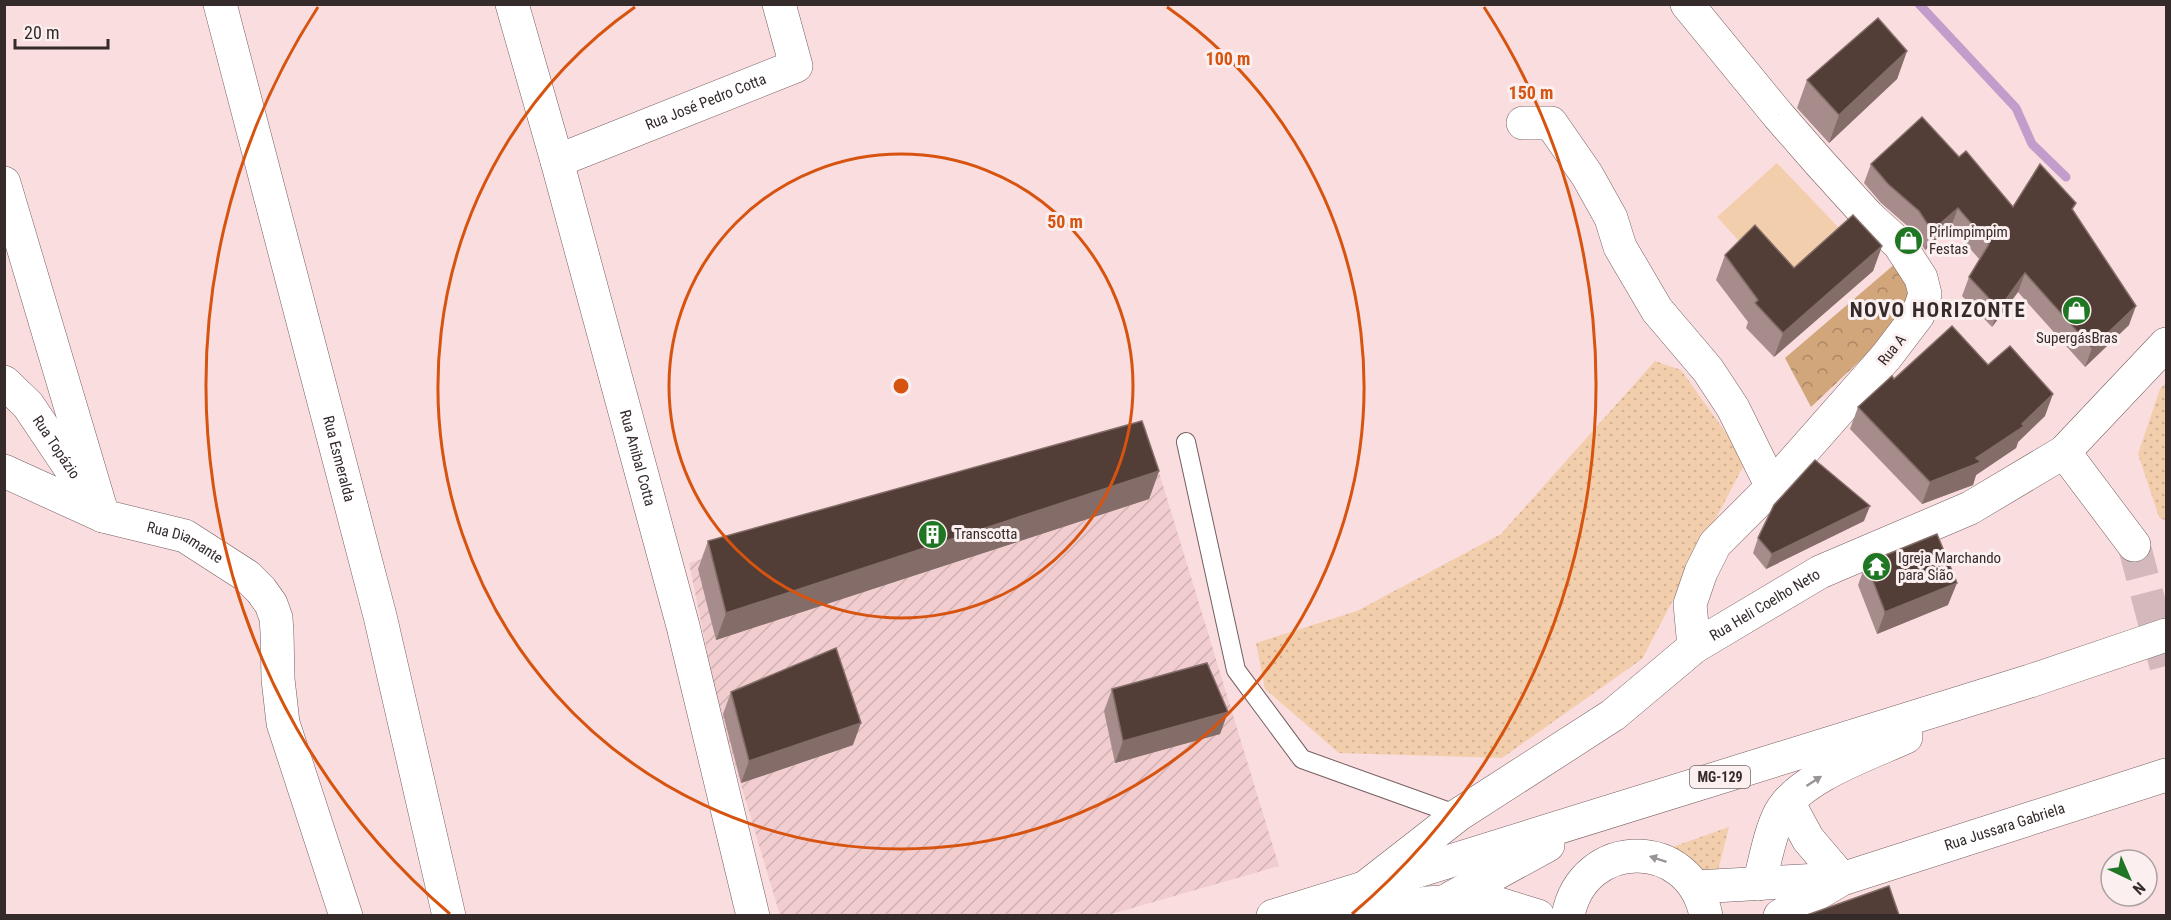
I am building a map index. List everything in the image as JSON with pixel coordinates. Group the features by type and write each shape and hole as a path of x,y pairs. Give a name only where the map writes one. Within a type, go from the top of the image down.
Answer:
{"street":[{"name":"Rua Esmeralda","path":"220,4 380,616 449,915"},
{"name":"Rua Anibal Cotta","path":"512,4 683,626 753,915"},
{"name":"Rua José Pedro Cotta","path":"557,161 796,66 779,4"},
{"name":"Rua A","path":"1687,4 1826,170 1868,216 1899,244 1913,263 1924,286 1925,294 1922,307 1901,338 1772,487 1715,544 1701,572 1690,604 1694,647"},
{"path":"1523,123 1551,123 1571,150 1611,218 1620,247 1657,310 1708,370 1733,408 1772,487"},
{"path":"4,183 103,516"},
{"name":"Rua Heli Coelho Neto","path":"1367,886 1458,815 1613,715 1694,647 1820,572 1970,508 2064,452 2166,344"},
{"name":"Rua Topázio","path":"4,382 28,405 103,516"},
{"path":"2064,452 2134,545"},
{"name":"Rua Diamante","path":"4,471 103,516 185,536 247,576 261,590 271,604 276,618 278,679 283,723 346,915"},
{"name":"MG-129","path":"1273,915 2030,681 2166,635"},
{"path":"1759,884 1779,814 1802,789 1822,775 2030,681"},
{"name":"Rua Jussara Gabriela","path":"1780,915 1842,879 2166,775"},
{"path":"1788,802 1808,839 1842,879"},
{"path":"1444,902 1564,836 1597,815"},
{"path":"1568,915 1570,902 1582,881 1601,865 1624,856 1648,856 1672,863 1690,878 1701,901"},
{"name":"Rua Jussara Gabriela","path":"1701,901 1759,884 1842,879"},
{"path":"1352,915 1483,899 1531,915"}],"lane":[{"path":"1185,442 1236,670 1302,759 1458,815"}],"shaded area":[{"path":"1777,163 1840,229 1778,284 1717,217"},
{"path":"1655,361 1681,370 1746,461 1642,659 1502,758 1339,753 1265,689 1256,643 1357,611 1501,534"},
{"path":"2166,383 2166,521 2159,517 2138,454 2160,389"},
{"name":"Transcotta","path":"1144,423 1279,866 1108,915 780,915 720,715 689,563"},
{"path":"1729,827 1713,890 1664,850"}],"green space":[{"path":"1896,263 1912,290 1905,318 1811,407 1785,358"}],"building":[{"path":"1878,18 1907,51 1839,115 1807,80"},
{"path":"1922,117 1959,157 1966,151 2013,207 2040,164 2076,203 2072,209 2136,306 2092,348 2025,273 1999,309 1969,277 1989,244 1958,208 1932,231 1919,211 1888,184 1871,164"},
{"path":"1853,215 1882,246 1783,333 1755,303 1758,300 1725,255 1755,225 1794,268"},
{"path":"1952,326 1988,365 2010,346 2053,394 2022,424 2024,426 1976,458 1981,462 1930,482 1858,407 1892,376 1894,379"},
{"path":"1142,421 1159,471 726,613 708,541"},
{"path":"1815,460 1870,506 1772,554 1758,538 1774,505"},
{"path":"1937,534 1957,583 1885,612 1866,563"},
{"path":"836,648 861,723 749,761 731,692"},
{"path":"1207,663 1228,712 1123,741 1112,689"},
{"path":"1889,886 1899,915 1807,915"}],"waterway":[{"path":"1919,4 2016,108 2032,144 2066,177"}],"tunnel":[{"path":"2134,545 2166,666"}],"place":[{"name":"Pirlimpimpim Festas","path":"1908,241"},
{"name":"SupergásBras","path":"2077,311"},
{"name":"Transcotta","path":"933,534"},
{"name":"Igreja Marchando para Sião","path":"1877,567"}],"district":[{"name":"NOVO HORIZONTE","path":"1938,310"}]}
